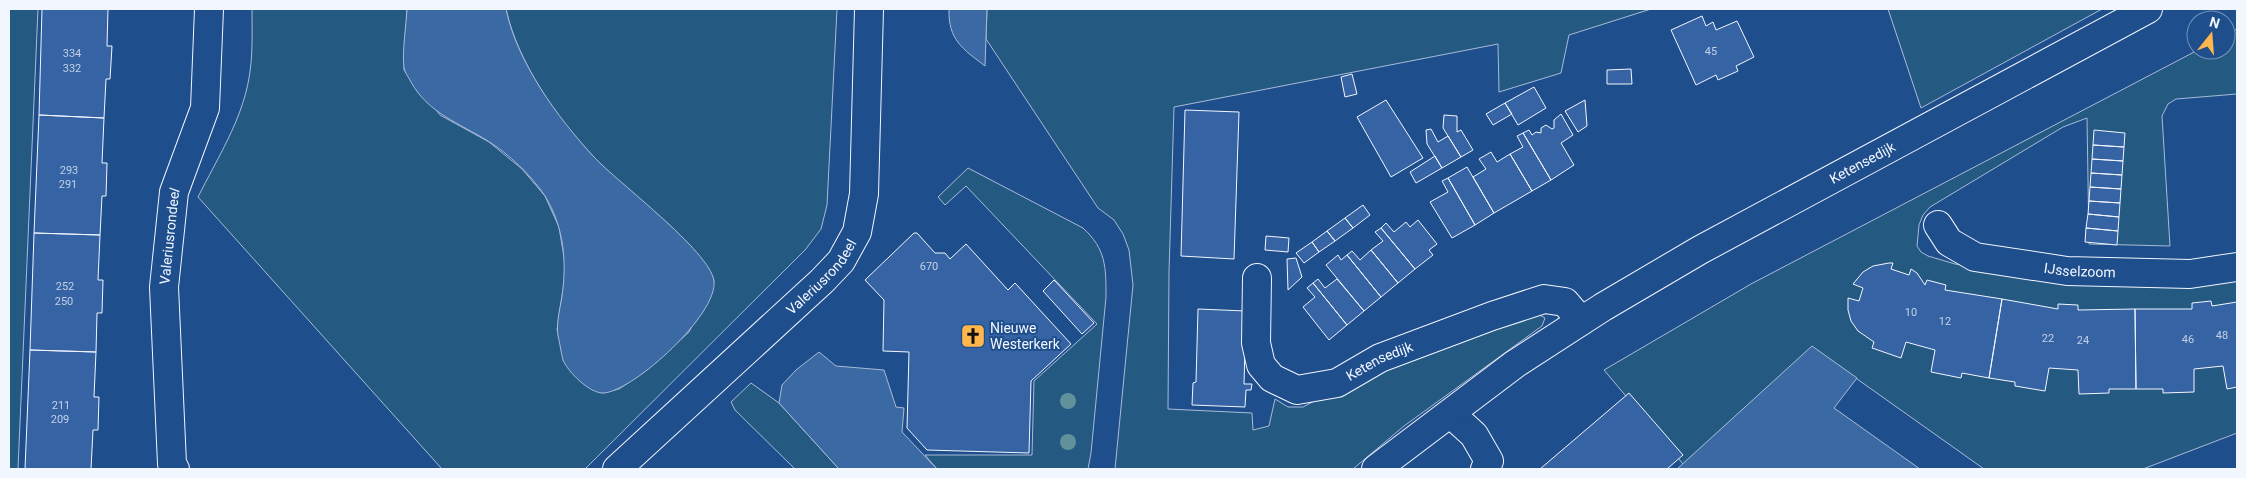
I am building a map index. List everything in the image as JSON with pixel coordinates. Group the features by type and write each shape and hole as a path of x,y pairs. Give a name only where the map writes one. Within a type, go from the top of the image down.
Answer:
{"street":[{"name":"Valeriusrondeel","path":"175,469 172,454 164,286 174,192 205,108 209,9"},
{"name":"Valeriusrondeel","path":"617,469 822,281 841,261 857,232 864,194 869,9"},
{"name":"Ketensedijk","path":"1376,469 1515,364 1581,321 1709,245 2148,9"},
{"name":"IJsselzoom","path":"1938,225 1949,242 1975,257 2067,271 2190,274 2237,268"},
{"name":"Ketensedijk","path":"1257,278 1256,343 1261,365 1272,378 1297,390 1337,383 1380,358 1428,338 1544,299 1565,302 1581,321"},
{"path":"1451,414 1474,435 1489,461 1486,469"}],"shaded area":[{"path":"9,9 38,9 18,469 9,469"},
{"path":"252,9 407,9 404,70 440,115 489,142 522,169 545,196 559,227 566,269 557,330 602,393 619,389 647,370 689,332 714,281 700,257 691,247 606,169 581,143 553,108 519,49 506,9 837,9 827,205 821,229 805,250 585,469 442,469 198,197 235,124 246,94 251,61"},
{"path":"407,9 506,9 511,29 529,69 566,124 594,157 680,235 697,252 709,268 714,281 712,295 703,312 672,348 635,379 618,389 604,393 592,390 574,376 563,360 558,336 558,321 562,296 564,258 560,232 551,208 533,180 512,159 496,146 435,110 418,93 404,68"},
{"path":"949,9 987,9 985,66 958,43 951,29"},
{"path":"987,9 1651,9 1569,35 1561,73 1499,92 1498,44 1174,107 1169,272 1168,409 1252,413 1253,430 1269,426 1275,399 1288,407 1303,407 1380,366 1538,314 1545,318 1542,326 1404,426 1353,469 1115,469 1133,285 1129,250 1123,234 1114,220 1098,208 986,39"},
{"path":"1888,9 2102,9 1921,108"},
{"path":"2236,30 2237,94 2176,99 2168,104 2162,116 2170,246 2089,244 2087,118 2063,127 1930,207 1923,215 1919,225 1917,246 1921,252 1928,256 1955,264 2043,276 2237,275 2237,433 2143,469 1984,469 1812,347 1683,464 1604,370 1751,284 2186,56 2186,60 2236,60"},
{"path":"968,168 1083,228 1091,236 1100,251 1105,268 1106,297 1088,469 937,469 925,455 1032,455 1034,381 1097,324 966,186 945,205 938,197"},
{"path":"1812,346 1857,378 1834,408 1920,469 1677,469"},
{"path":"819,352 836,366 884,370 896,407 904,408 902,432 937,469 839,469 779,403 782,385 796,370"},
{"path":"751,383 779,403 839,469 795,469 735,410 731,402"}],"building":[{"path":"42,9 108,9 107,46 112,46 110,79 106,79 104,118 39,115"},
{"path":"1702,16 1706,26 1713,22 1716,30 1737,21 1754,57 1736,66 1738,71 1718,80 1716,75 1696,85 1671,30"},
{"path":"1631,69 1632,84 1607,84 1607,70"},
{"path":"1352,74 1357,94 1345,97 1341,77"},
{"path":"1534,87 1546,108 1518,125 1505,103"},
{"path":"1386,100 1423,158 1391,177 1357,117"},
{"path":"1585,100 1587,126 1578,132 1565,111"},
{"path":"1505,103 1512,114 1493,125 1486,114"},
{"path":"1185,110 1239,112 1234,259 1181,256"},
{"path":"1561,114 1573,135 1561,143 1574,165 1551,180 1523,133 1529,130 1532,135 1536,132 1541,133 1541,128 1546,125 1552,129 1554,128 1554,120"},
{"path":"39,115 104,118 102,163 107,163 106,196 102,196 100,235 34,233"},
{"path":"1444,115 1457,116 1457,132 1461,130 1473,150 1461,157 1443,128"},
{"path":"1431,129 1438,142 1448,136 1461,157 1442,168 1427,144 1426,130"},
{"path":"2094,130 2125,133 2124,147 2093,145"},
{"path":"1523,133 1551,180 1532,191 1510,154 1523,147 1517,136"},
{"path":"2093,145 2124,147 2123,161 2092,159"},
{"path":"1491,152 1497,162 1510,154 1532,191 1494,213 1473,177 1486,169 1479,159"},
{"path":"1435,156 1442,168 1416,183 1410,172"},
{"path":"2092,159 2123,161 2122,175 2091,173"},
{"path":"1467,167 1494,213 1475,225 1448,178"},
{"path":"2091,173 2122,175 2121,189 2090,187"},
{"path":"1448,178 1475,225 1452,238 1430,202 1448,192 1442,181"},
{"path":"2090,187 2121,189 2120,203 2089,201"},
{"path":"2089,201 2120,203 2119,217 2088,214"},
{"path":"1363,205 1370,215 1353,228 1345,218"},
{"path":"2088,214 2119,217 2118,231 2086,228"},
{"path":"1345,218 1353,228 1335,241 1327,231"},
{"path":"1418,220 1437,244 1429,250 1433,255 1415,269 1381,228 1386,223 1394,232 1406,222 1410,227"},
{"path":"1381,228 1415,269 1398,283 1371,250 1383,241 1375,232"},
{"path":"2086,228 2118,231 2117,245 2085,242"},
{"path":"1327,231 1335,241 1319,252 1312,242"},
{"path":"34,233 100,235 98,280 103,280 102,313 97,313 96,352 30,350"},
{"name":"Nieuwe Westerkerk","path":"914,233 917,233 935,253 945,253 950,259 966,244 1008,290 1015,283 1071,344 1031,381 1029,453 927,450 907,428 909,352 883,351 884,300 865,280"},
{"path":"1266,236 1289,238 1288,252 1265,250"},
{"path":"1312,242 1319,252 1304,263 1296,253"},
{"path":"1371,250 1398,283 1381,297 1347,255 1352,251 1360,260"},
{"path":"1338,255 1341,260 1347,255 1381,297 1364,311 1326,265"},
{"path":"1296,258 1302,277 1288,290 1287,259"},
{"path":"1893,263 1891,269 1909,275 1911,269 1917,273 1925,285 1927,280 1946,285 1945,290 2002,299 1989,378 1962,373 1961,378 1931,372 1935,350 1906,342 1901,358 1872,348 1874,342 1858,331 1851,321 1848,310 1848,298 1859,301 1863,288 1853,284 1863,272 1873,266"},
{"path":"1318,279 1325,288 1337,279 1364,311 1347,325 1313,283"},
{"path":"1054,280 1094,323 1082,334 1043,291"},
{"path":"1313,283 1347,325 1329,340 1303,307 1315,297 1307,288"},
{"path":"2002,299 2058,309 2058,304 2078,305 2078,310 2135,309 2136,389 2109,389 2109,393 2079,394 2078,370 2049,368 2045,391 2015,386 2015,382 1989,378"},
{"path":"2211,301 2212,306 2237,302 2237,387 2227,389 2223,366 2194,369 2194,392 2163,393 2163,389 2136,389 2135,309 2192,309 2192,303"},
{"path":"1198,309 1246,311 1244,384 1252,384 1251,390 1246,390 1245,407 1192,405 1193,383 1196,382"},
{"path":"30,350 96,352 94,397 99,397 98,430 93,430 91,469 25,469"},
{"path":"1629,393 1683,455 1667,469 1540,469"}],"place":[{"name":"Nieuwe Westerkerk","path":"973,336"}]}
